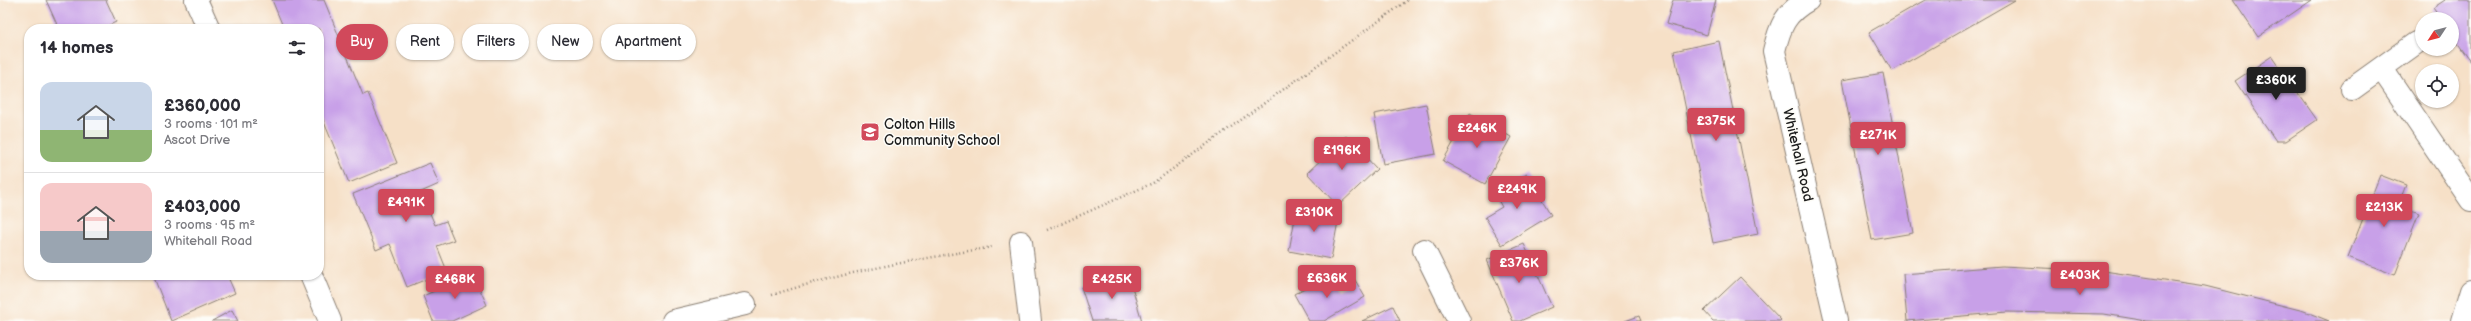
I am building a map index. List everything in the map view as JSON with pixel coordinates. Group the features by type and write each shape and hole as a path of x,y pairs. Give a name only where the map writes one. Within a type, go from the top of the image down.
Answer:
{"street":[{"path":"196,0 207,24"},
{"name":"Whitehall Road","path":"1808,0 1797,6 1781,25 1774,51 1836,321"},
{"path":"2352,89 2382,69 2415,44"},
{"path":"2382,69 2471,200"},
{"path":"1021,242 1030,321"},
{"path":"1424,250 1459,321"},
{"path":"313,280 330,321"},
{"path":"2462,321 2471,291"},
{"path":"673,321 745,304"}],"path":[{"path":"745,304 801,286 927,258 1021,242 1153,182 1408,0"}],"building":[{"path":"46,0 106,0 116,22 112,24 57,24"},
{"path":"272,0 324,0 336,29 336,60 349,60 363,95 368,93 397,163 349,183 324,122 324,24 282,24"},
{"path":"1673,0 1716,0 1707,35 1666,24"},
{"path":"1925,0 2015,0 1892,71 1869,32"},
{"path":"2233,0 2312,0 2258,37"},
{"path":"2445,0 2471,0 2471,62 2459,45 2459,12 2436,12 2433,8"},
{"path":"1719,41 1758,234 1713,243 1674,51"},
{"path":"2272,56 2317,120 2286,141 2276,141 2235,81"},
{"path":"1883,73 1913,233 1872,240 1842,80"},
{"path":"1426,104 1436,154 1383,164 1374,114"},
{"path":"1470,113 1511,137 1485,184 1443,161"},
{"path":"1346,136 1377,169 1338,206 1307,173"},
{"path":"430,163 439,184 421,192 435,225 446,221 454,240 437,246 447,271 407,287 390,244 376,250 353,194"},
{"path":"1527,174 1551,215 1502,245 1485,217 1502,207 1494,193"},
{"path":"2380,175 2406,185 2398,205 2419,213 2395,275 2348,257"},
{"path":"1297,207 1339,216 1331,259 1289,251"},
{"path":"1524,244 1552,307 1520,321 1513,321 1487,260"},
{"path":"2002,266 2104,271 2205,286 2304,311 2329,321 2147,321 2104,314 2007,312 1907,321 1903,274"},
{"path":"1128,273 1142,321 1092,321 1081,287"},
{"path":"473,274 487,305 452,321 433,321 423,296"},
{"path":"1328,275 1337,290 1355,280 1365,297 1324,321 1309,321 1294,294"},
{"path":"1740,277 1781,320 1780,321 1713,321 1704,311"},
{"path":"155,280 229,280 235,293 171,321"},
{"path":"1393,306 1400,321 1362,321"},
{"path":"232,310 238,321 212,321"},
{"path":"1639,316 1641,321 1625,321"}],"place":[{"name":"Colton Hills Community School","path":"870,132"}]}
